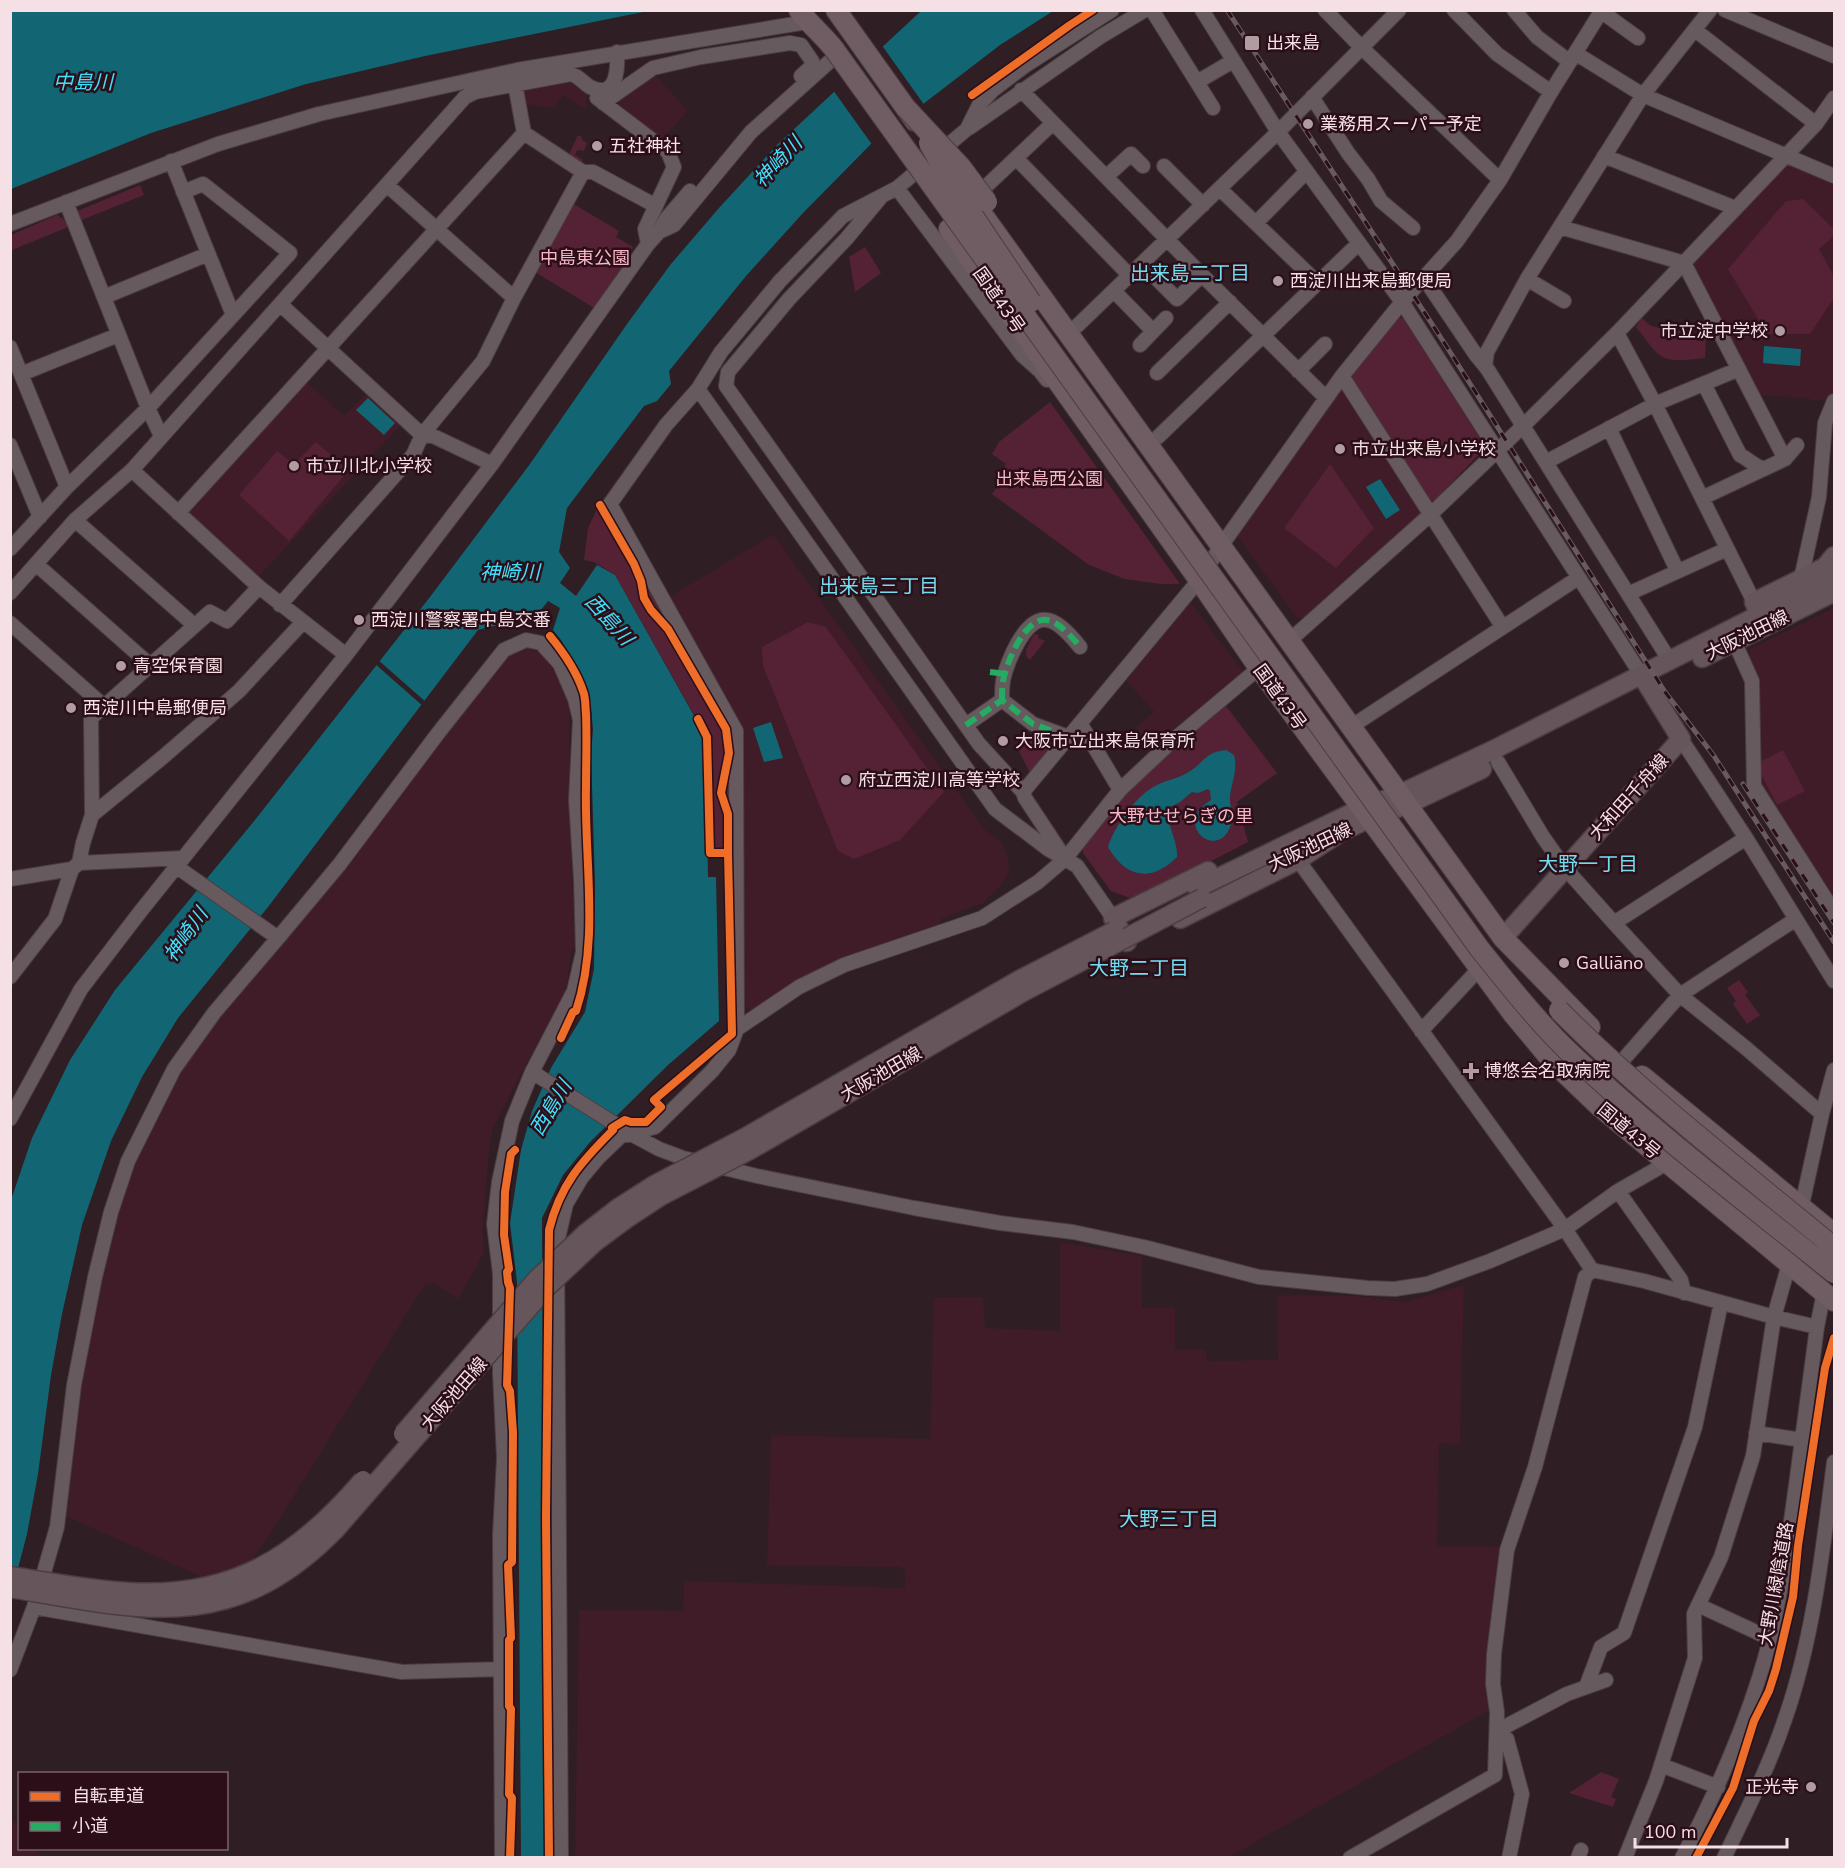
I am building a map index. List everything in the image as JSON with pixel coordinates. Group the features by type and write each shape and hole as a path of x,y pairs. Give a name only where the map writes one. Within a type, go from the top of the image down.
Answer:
{"highway":[{"path":"806,14 825,20 841,18"},
{"name":"国道43号","path":"806,14 814,41 1199,580 1259,668 1509,1010 1575,1085 1790,1264 1831,1291"},
{"name":"国道43号","path":"806,14 823,34 1479,948 1517,996 1567,1050 1618,1096 1834,1273"},
{"name":"国道43号","path":"841,18 906,108 956,190 1031,302 1495,950 1535,1000 1576,1043 1688,1140 1834,1259"},
{"path":"906,108 961,167 981,201 1077,326 1158,437 1182,493"},
{"name":"国道43号","path":"929,143 981,201 1182,493 1503,938 1623,1060 1803,1208 1833,1229"},
{"path":"1503,938 1526,973 1590,1041 1640,1086 1824,1239 1834,1250"},
{"path":"1509,1010 1581,1079 1821,1272 1831,1291"}],"main road":[{"path":"1760,614 1801,579 1825,567 1834,555"},
{"name":"大阪池田線","path":"10,1576 102,1590 167,1593 222,1584 268,1564 297,1544 343,1502 537,1279 586,1233 618,1208 654,1185 744,1138 1019,980 1364,814 1498,762 1644,680 1670,661 1834,577"},
{"name":"大阪池田線","path":"1404,799 1493,750 1644,680 1734,643 1760,614 1834,592"},
{"name":"大和田千舟線","path":"1503,938 1681,739 1644,680"},
{"path":"1343,831 1298,860 1129,945 1113,918 1326,811 1364,814"},
{"name":"大阪池田線","path":"10,1588 118,1605 174,1608 202,1605 230,1598 280,1576 308,1556 335,1530 546,1288 595,1242 626,1219 661,1196 750,1150 1200,893 1343,831 1364,814"}],"street":[{"path":"967,129 979,105 993,90 1026,65 1112,10"},
{"path":"561,1857 557,1243 566,1204 582,1177 621,1136 655,1127 712,1071 729,1050 737,1029 736,731 610,504 666,425 698,389 721,352 780,281 843,216 897,188 967,129 1021,90 1100,37 1146,10"},
{"path":"1152,10 1213,108"},
{"path":"1202,10 1278,132 1402,302 1644,680"},
{"path":"1325,10 1500,180"},
{"path":"1077,326 1220,189 1399,10"},
{"path":"1454,10 1497,54 1551,92"},
{"path":"1514,10 1537,37 1643,95 1834,176"},
{"path":"1485,366 1487,352 1527,279 1604,156 1643,95 1710,10"},
{"path":"1725,10 1834,56"},
{"path":"1023,792 1199,580 1342,376 1402,302 1457,241 1500,180 1551,92 1602,11 1638,38"},
{"path":"10,224 171,161 262,130 319,114 517,70 698,40 806,14"},
{"path":"1695,30 1816,124"},
{"path":"10,593 75,520 132,470 465,98 475,92 571,74 587,85 603,89 653,68 790,43 801,45 812,61 811,67 739,134 666,219 659,232 648,244 492,464 181,866 81,989 10,1119"},
{"path":"617,52 622,81"},
{"path":"587,85 606,78 617,52"},
{"path":"1197,82 1233,61"},
{"path":"659,232 674,225 751,132 829,62"},
{"path":"603,103 622,81"},
{"path":"515,84 524,133 583,172 593,172 656,206"},
{"path":"587,85 590,92 603,103 668,152 674,167 645,229 648,244"},
{"path":"1021,90 1326,398"},
{"path":"1312,97 1381,201 1413,228"},
{"path":"1288,641 1431,514 1617,333 1816,124 1834,98"},
{"path":"981,201 1016,158 1053,123"},
{"path":"178,513 524,133"},
{"path":"1107,176 1131,154 1143,166"},
{"path":"1604,156 1735,208"},
{"path":"1016,158 1130,276"},
{"path":"171,161 233,315"},
{"path":"1164,165 1203,205"},
{"path":"280,604 413,455 422,435 483,361 514,298 583,172"},
{"path":"1256,223 1306,172"},
{"path":"10,549 67,487 148,408 290,253 203,184 183,192"},
{"path":"387,184 514,298"},
{"path":"897,188 994,319 1022,355 1040,371 1139,506 1162,530"},
{"path":"1220,189 1318,283"},
{"path":"881,197 847,238 789,299 728,372 726,386 979,744 1023,792 1024,798 1065,859"},
{"path":"66,202 118,335 161,436"},
{"path":"1560,226 1684,263 1785,459"},
{"path":"1158,437 1359,243"},
{"path":"104,297 208,254"},
{"path":"1142,264 1177,299 1202,275"},
{"path":"1424,278 1485,366 1670,661"},
{"path":"1527,279 1564,301"},
{"path":"1114,291 1153,331"},
{"path":"1157,373 1230,302"},
{"path":"280,304 422,435 433,436 492,464"},
{"path":"1140,345 1166,318"},
{"path":"1617,333 1760,614"},
{"path":"21,374 118,335"},
{"path":"1298,370 1325,344"},
{"path":"10,347 67,487"},
{"path":"1546,462 1655,404 1739,369"},
{"path":"1342,376 1502,626"},
{"path":"1704,384 1740,455 1748,459 1752,465 1764,469"},
{"path":"698,389 995,809 1007,820 1077,866 1113,918"},
{"path":"1801,579 1819,497 1825,423 1834,401"},
{"path":"1609,428 1677,570"},
{"path":"10,445 40,517"},
{"path":"1702,498 1785,459 1797,445"},
{"path":"132,470 259,587 346,655"},
{"path":"75,520 194,625"},
{"path":"1628,594 1727,549"},
{"path":"36,564 150,665"},
{"path":"1352,726 1578,578"},
{"path":"10,977 56,919 92,815 91,718 210,612 227,621 259,587"},
{"path":"966,725 1002,700 1005,674 1020,636 1037,622 1045,619 1053,622 1080,647"},
{"path":"92,815 239,691 303,622"},
{"path":"10,623 105,707"},
{"path":"10,1670 34,1607 57,1527 74,1385 95,1277 111,1212 128,1161 174,1069 214,1013 275,936 339,865 504,650 526,640 541,643 560,664 575,699 580,720 576,800 583,952 574,991 512,1121 499,1182 494,1224 500,1274 500,1374 504,1458 500,1535 502,1857"},
{"path":"1734,643 1752,681 1754,786 1834,912"},
{"path":"737,1029 799,987 844,965 982,918 1038,882 1065,859 1120,790 1171,742 1259,668"},
{"path":"990,672 1005,674"},
{"path":"1002,700 1033,724 1063,735"},
{"path":"1080,723 1120,790"},
{"path":"1681,739 1746,837 1834,981"},
{"path":"1498,762 1543,837 1565,868 1680,995 1822,1114"},
{"path":"1614,923 1746,837"},
{"path":"1298,860 1592,1269 1817,1327"},
{"path":"10,879 76,866 181,866 275,936"},
{"path":"1623,1060 1680,995 1796,919"},
{"path":"1421,1031 1479,969"},
{"path":"1625,1857 1661,1765 1695,1658 1694,1614 1721,1557 1753,1456 1774,1317 1790,1264 1822,1114 1834,1070"},
{"path":"535,1075 631,1134 659,1149 683,1158 757,1176 925,1210 1000,1223 1073,1232 1144,1247 1259,1277 1291,1281 1395,1289 1427,1284 1490,1261 1565,1229 1618,1191 1667,1163"},
{"path":"1618,1191 1681,1280 1684,1293"},
{"path":"1350,1857 1495,1775 1497,1712 1492,1684 1507,1550 1535,1467 1585,1277 1592,1269"},
{"path":"1682,1857 1718,1788 1760,1676 1777,1606 1789,1537 1817,1327 1831,1291"},
{"path":"1586,1687 1601,1647 1624,1633 1695,1427 1721,1303"},
{"path":"1756,1433 1802,1440"},
{"path":"1724,1857 1762,1778 1785,1719 1803,1661 1824,1550 1834,1462"},
{"path":"1698,1605 1769,1638"},
{"path":"34,1607 402,1672 502,1669"},
{"path":"1497,1731 1567,1695 1606,1680"},
{"path":"1497,1731 1508,1739 1522,1794 1509,1857"},
{"path":"1661,1765 1718,1788"}],"shaded area":[{"path":"653,72 688,111 662,139 647,129 613,98"},
{"path":"566,78 586,95 586,110 564,95 553,108 524,104 521,89"},
{"name":"市立淀中学校","path":"1790,164 1834,181 1833,401 1756,395 1693,267 1693,262 1783,165"},
{"name":"市立川北小学校","path":"305,381 344,416 368,392 402,424 257,578 188,515 187,509"},
{"name":"市立出来島小学校","path":"1347,390 1421,507 1421,513 1303,618 1297,618 1238,537 1238,530 1339,391"},
{"name":"府立西淀川高等学校","path":"772,535 985,830 1003,844 1008,858 1009,871 1001,885 983,903 942,918 939,924 809,974 779,992 754,1011 744,1007 742,730 668,598"},
{"path":"1190,602 1246,675 1158,752 1136,728 1154,711 1126,681"},
{"path":"1834,608 1834,904 1761,787 1758,777 1758,682 1749,655 1750,649"},
{"path":"528,649 543,653 563,682 569,701 569,792 575,948 572,949 565,994 493,1128 483,1228 484,1253 458,1299 434,1283 425,1284 282,1515 232,1590 63,1515 89,1338 107,1251 125,1185 147,1133 172,1085 208,1031 488,675 491,677 510,655"},
{"path":"1060,1242 1142,1256 1142,1308 1175,1307 1175,1349 1206,1350 1207,1361 1278,1360 1277,1295 1358,1296 1405,1302 1464,1285 1460,1444 1439,1443 1437,1546 1505,1547 1495,1615 1488,1711 1229,1857 575,1858 579,1610 683,1611 684,1581 905,1588 905,1571 900,1567 767,1565 771,1435 930,1439 934,1298 983,1297 985,1328 1060,1331"},
{"path":"11,1817 18,1827 18,1850 37,1850 43,1857 11,1857"}],"green space":[{"path":"578,135 587,143 584,151 577,150 575,155 583,160 580,165 568,157"},
{"path":"140,185 144,195 79,221 75,212"},
{"path":"1803,199 1834,229 1834,236 1819,249 1834,276 1834,298 1810,334 1767,334 1728,269 1786,201"},
{"name":"中島東公園","path":"572,203 619,231 616,237 633,247 630,252 634,255 594,308 535,272"},
{"path":"57,215 65,220 68,227 12,250 11,235"},
{"path":"865,247 881,273 855,292 849,257"},
{"path":"1397,318 1403,318 1484,445 1483,450 1434,501 1428,500 1351,381 1351,376"},
{"path":"1642,318 1651,326 1706,336 1705,358 1671,360 1664,358 1636,327"},
{"name":"出来島西公園","path":"1050,402 1180,584 1160,584 1125,579 1089,565 992,494 1001,481 997,479 1006,464 992,454 999,442"},
{"path":"316,442 349,470 289,541 239,495 277,451 294,464"},
{"path":"1330,464 1374,528 1336,568 1284,528"},
{"path":"605,505 731,733 732,853 708,854 706,745 702,729 615,575 594,562 584,560 588,528 597,509"},
{"path":"808,622 826,627 944,792 900,840 854,859 838,851 763,666 762,647"},
{"path":"1034,634 1039,635 1038,638 1045,641 1030,660 1026,656 1026,650"},
{"name":"大野せせらぎの里","path":"1226,706 1277,773 1237,802 1248,842 1165,885 1130,898 1111,891 1083,853 1083,848 1124,795 1173,748"},
{"path":"1038,731 1052,737 1051,741 1056,743 1030,773 1019,751"},
{"path":"1783,750 1805,791 1777,805 1761,774 1760,762"},
{"path":"1739,980 1748,992 1745,995 1760,1015 1747,1024 1733,1004 1736,1001 1727,988"},
{"path":"1601,1772 1619,1779 1611,1797 1616,1799 1613,1807 1569,1793"}],"water":[{"name":"中島川","path":"11,10 648,11 425,56 306,84 151,133 11,189"},
{"path":"921,11 1053,11 1000,45 871,144 803,213 746,276 669,371 671,384 657,401 644,406 567,508 559,552 570,568 560,583 576,596 597,565 615,575 702,730 706,745 708,877 716,877 719,1021 668,1065 590,1142 563,1175 542,1218 546,1857 521,1857 517,1282 510,1223 521,1150 532,1111 551,1068 585,1012 594,969 595,883 591,707 580,672 553,630 560,608 548,601 537,615 478,630 268,907 178,1018 142,1077 111,1141 82,1225 51,1375 38,1474 27,1534 11,1595 11,1200 32,1138 70,1060 115,990 255,820 430,597 530,464 671,264 777,145"},
{"path":"1764,346 1801,349 1800,366 1763,363"},
{"path":"368,398 395,423 384,435 356,410"},
{"path":"1380,479 1400,510 1386,519 1366,487"},
{"path":"771,722 783,758 764,762 753,728"},
{"path":"1226,750 1234,755 1235,765 1230,796 1232,820 1225,835 1217,840 1209,840 1201,836 1196,829 1195,820 1200,810 1211,800 1210,791 1208,789 1198,793 1192,792 1168,808 1177,857 1158,871 1148,873 1131,871 1123,865 1108,847 1121,821 1134,803 1149,789 1180,777 1213,753"}],"pier":[{"path":"881,44 925,106 901,125 859,65"},
{"path":"856,69 897,128 873,146 833,90"},
{"path":"377,659 427,703 424,707 374,663"}],"railway":[{"path":"1227,10 1445,344 1665,692 1714,756 1834,942"},
{"path":"1743,784 1834,923"}],"marked path":[{"path":"1002,700 1003,681 1012,653 1031,625 1047,620 1056,623 1080,647"},
{"path":"990,672 1005,674"},
{"path":"966,725 1002,700 1033,724 1063,735"}],"cycle path":[{"path":"972,95 1093,10"},
{"path":"600,505 634,564 641,581 644,598 651,610 668,629 726,729 729,753 721,793 728,814 728,853 710,853 707,737 698,719"},
{"path":"550,636 569,662 580,683 585,696 586,723 589,900 587,956 576,1011 573,1012 561,1038"},
{"path":"549,1858 546,1517 549,1230 559,1200 573,1175 613,1130 612,1128 625,1120 646,1122 661,1107 654,1100 732,1034 728,853"},
{"path":"510,1858 512,1798 509,1794 511,1709 509,1706 509,1640 511,1638 508,1565 512,1562 513,1432 510,1391 507,1385 510,1288 504,1235 505,1192 511,1154 515,1150"},
{"name":"大野川緑陰道路","path":"1696,1858 1733,1788 1754,1721 1769,1691 1776,1669 1793,1597 1798,1546 1825,1368 1834,1338"}],"place":[{"name":"出来島","path":"1252,43"},
{"name":"業務用スーパー予定","path":"1308,124"},
{"name":"五社神社","path":"597,146"},
{"name":"西淀川出来島郵便局","path":"1278,281"},
{"name":"市立淀中学校","path":"1780,331"},
{"name":"市立出来島小学校","path":"1340,449"},
{"name":"市立川北小学校","path":"294,466"},
{"name":"西淀川警察署中島交番","path":"359,620"},
{"name":"青空保育園","path":"121,666"},
{"name":"西淀川中島郵便局","path":"71,708"},
{"name":"大阪市立出来島保育所","path":"1003,741"},
{"name":"府立西淀川高等学校","path":"846,780"},
{"name":"Galliāno","path":"1564,963"},
{"name":"博悠会名取病院","path":"1471,1071"},
{"name":"正光寺","path":"1811,1787"}],"district":[{"name":"出来島二丁目","path":"1190,273"},
{"name":"出来島三丁目","path":"879,586"},
{"name":"大野一丁目","path":"1588,864"},
{"name":"大野二丁目","path":"1139,968"},
{"name":"大野三丁目","path":"1169,1519"}],"water label":[{"name":"神崎川","path":"778,162"},
{"name":"神崎川","path":"510,572"},
{"name":"西島川","path":"609,620"},
{"name":"神崎川","path":"186,935"},
{"name":"西島川","path":"551,1108"}]}
